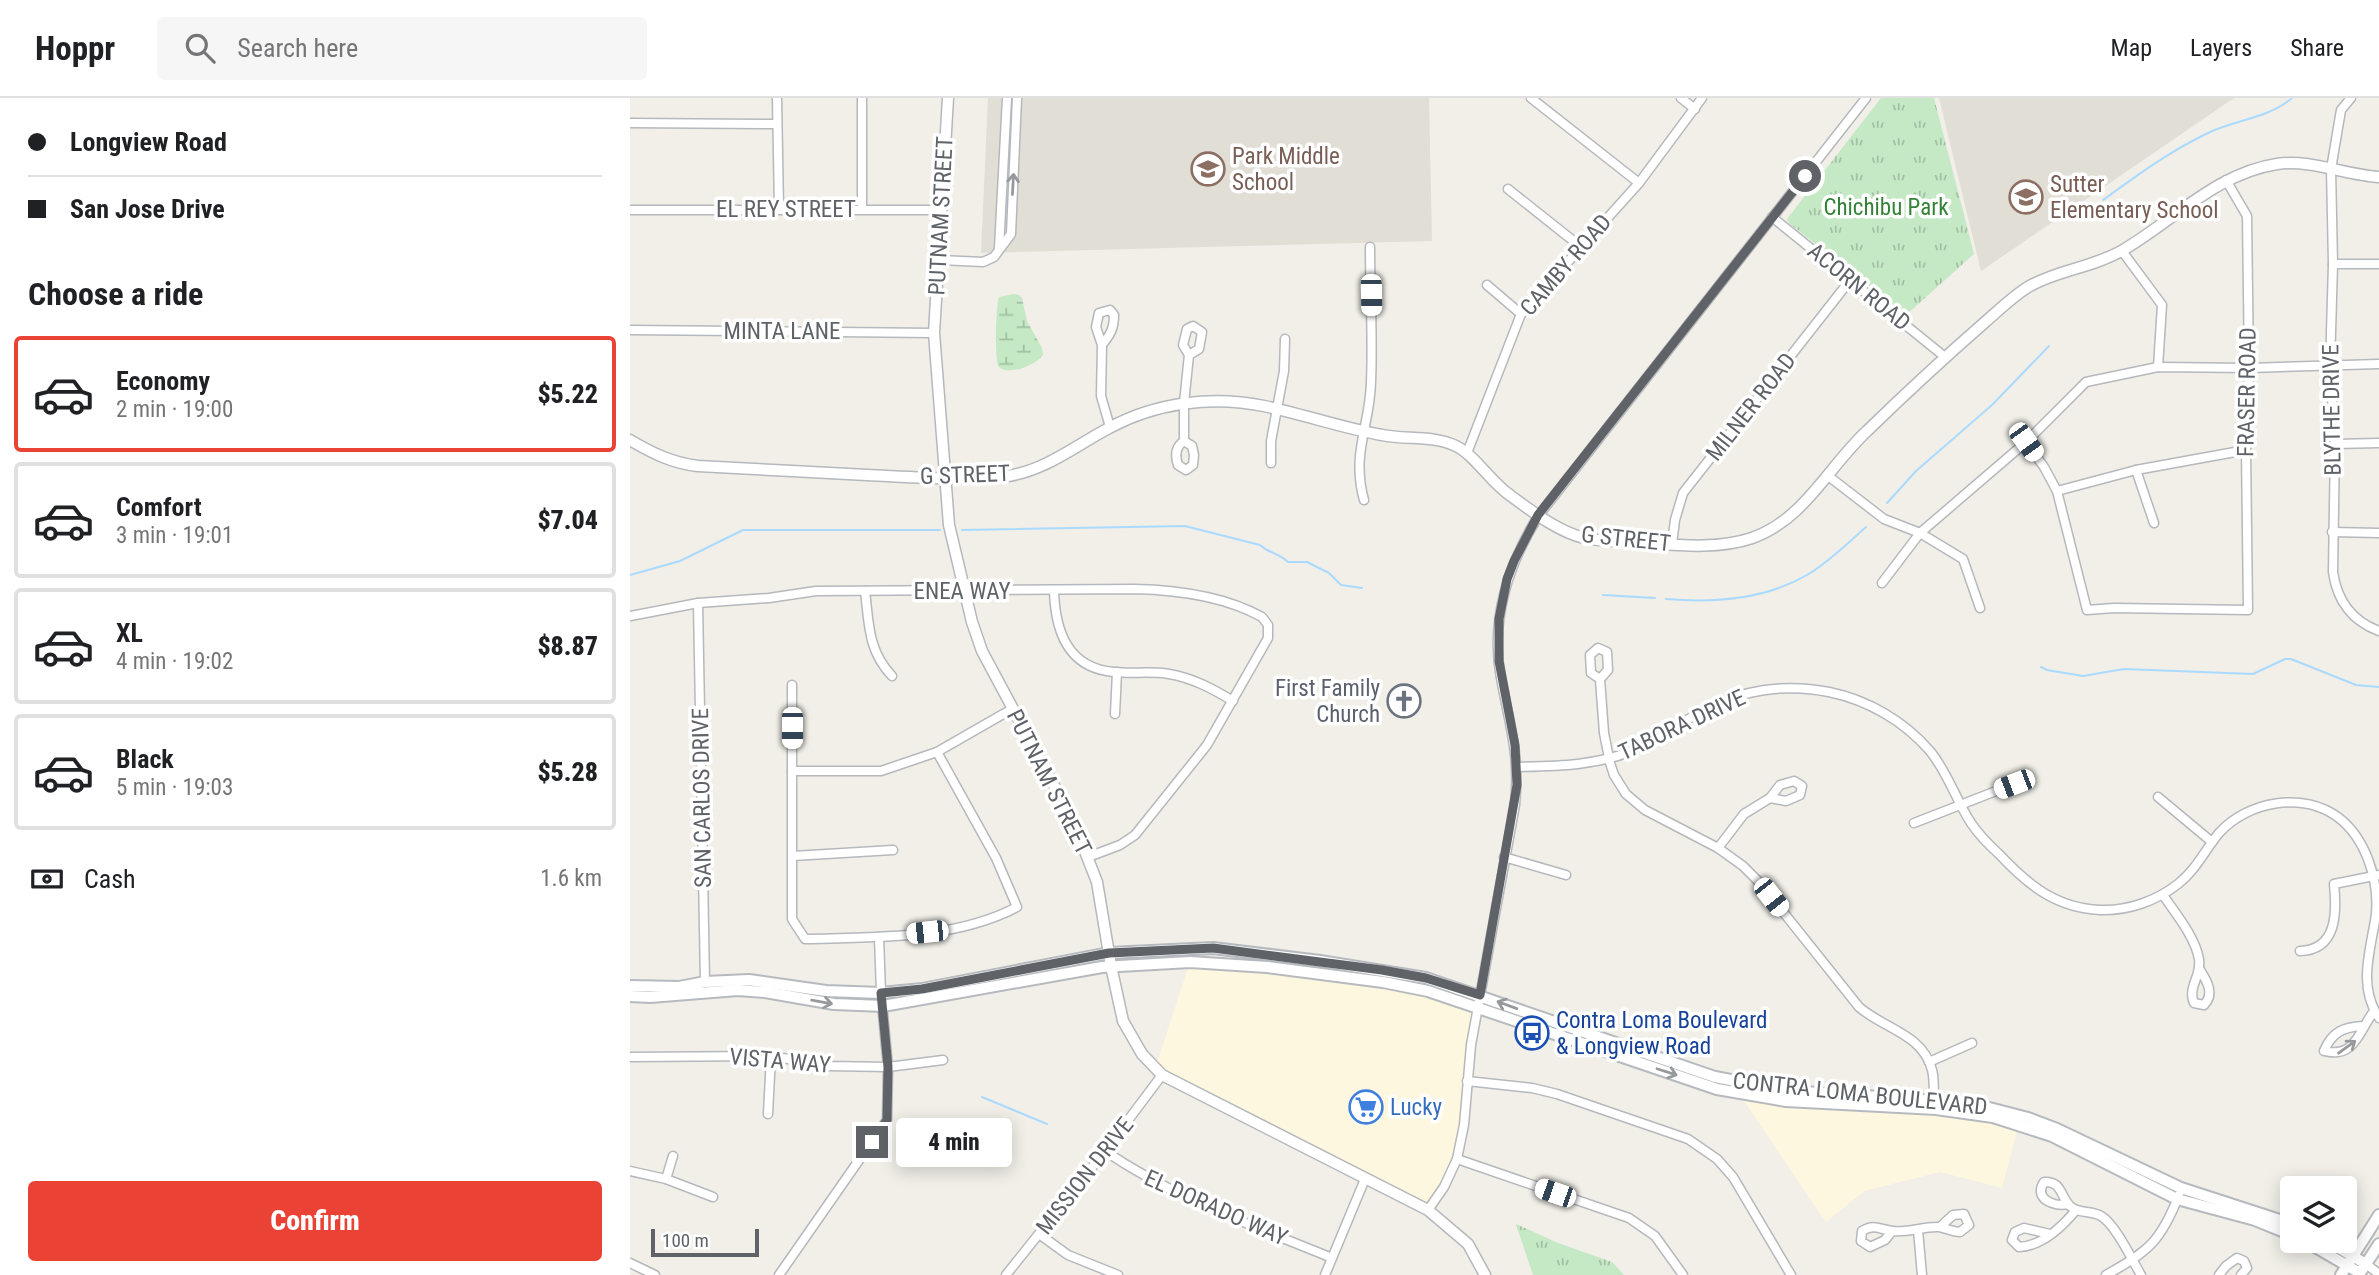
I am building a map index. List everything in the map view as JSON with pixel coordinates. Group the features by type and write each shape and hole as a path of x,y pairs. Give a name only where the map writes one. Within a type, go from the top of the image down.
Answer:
{"main road":[{"name":"CONTRA LOMA BOULEVARD","path":"630,996 749,981 826,991 881,993 922,989 1109,953 1213,948 1426,978 1716,1077 1789,1091 1935,1104"},
{"name":"CONTRA LOMA BOULEVARD","path":"630,986 765,992 834,1004 883,1006 1111,966 1190,961 1267,967 1382,982 1428,991 1717,1089 1786,1101 1970,1103 2028,1118 2057,1129 2179,1194 2280,1230"},
{"name":"CONTRA LOMA BOULEVARD","path":"2179,1194 2280,1221"},
{"path":"2347,1265 2379,1215"},
{"path":"2326,1253 2362,1272 2379,1244"}],"street":[{"path":"777,98 779,209"},
{"path":"862,98 862,209"},
{"name":"PUTNAM STREET","path":"948,98 934,332 948,517 982,651 1065,806 1088,857 1102,905 1120,1011 1128,1032 1142,1055 1162,1075 1428,1210 1468,1244 1485,1275"},
{"path":"999,247 1007,98"},
{"path":"940,260 983,262 993,257 1011,234 1017,98"},
{"path":"1531,98 1639,183"},
{"path":"1681,98 1695,109"},
{"name":"CAMBY ROAD","path":"1466,453 1521,314 1639,183 1702,98"},
{"path":"1428,1210 1444,1187 1457,1159 1464,1125 1467,1081 1480,995 1515,805 1517,767 1512,724 1501,677 1499,619 1507,579 1514,561 1538,515 1866,98"},
{"name":"BLYTHE DRIVE","path":"2351,98 2341,110 2331,169 2333,264 2330,366 2335,444 2333,572 2340,599 2359,621 2379,631"},
{"path":"630,124 777,124"},
{"name":"G STREET","path":"630,440 662,457 689,465 944,478 994,477 1026,472 1054,461 1110,427 1151,411 1184,404 1231,401 1277,409 1398,438 1439,440 1466,453 1497,486 1538,515 1563,531 1586,539 1714,545 1752,538 1780,524 1797,511 1849,447 1945,357 2025,289 2049,277 2086,268 2122,251 2226,180 2246,171 2281,163 2300,163 2356,176 2379,177"},
{"name":"FRASER ROAD","path":"2057,491 2087,610 2248,610 2247,216 2226,180"},
{"path":"1508,189 1581,247"},
{"name":"EL REY STREET","path":"630,210 941,210"},
{"name":"ACORN ROAD","path":"1772,217 1945,357"},
{"path":"1364,500 1358,473 1371,382 1370,247"},
{"path":"2122,251 2161,305 2158,367"},
{"path":"2333,264 2379,264"},
{"name":"MILNER ROAD","path":"1672,544 1675,520 1683,493 1851,279"},
{"path":"1487,285 1521,314"},
{"name":"MINTA LANE","path":"630,330 934,332"},
{"path":"1271,463 1271,441 1284,371 1284,339"},
{"path":"1102,345 1101,396 1110,427"},
{"path":"1184,441 1184,404 1189,355"},
{"path":"1882,583 1920,533 2026,442 2086,382 2158,367 2249,368 2379,364"},
{"path":"2026,442 2057,491 2136,470 2246,450"},
{"path":"2335,444 2379,443"},
{"path":"2136,470 2154,523"},
{"path":"1827,475 1893,525 1920,533 1963,559 1980,608"},
{"path":"2332,531 2379,533"},
{"name":"ENEA WAY","path":"630,616 698,603 816,592 1157,589 1198,595 1262,617 1269,629 1265,643 1233,701"},
{"path":"1054,590 1056,620 1067,645 1085,662 1103,670 1157,672 1184,677 1233,701 1207,745 1140,829 1126,842 1088,857"},
{"path":"865,591 870,638 880,664 892,676"},
{"name":"SAN CARLOS DRIVE","path":"698,603 705,988"},
{"path":"1115,713 1117,672"},
{"path":"1600,679 1604,733 1611,768 1622,788 1640,806 1718,848 1743,866 1760,883 1859,1007 1910,1038 1921,1048 1929,1062 1935,1104"},
{"path":"792,685 792,919 805,939 879,937 951,929 1001,915 1017,907 996,858 937,752"},
{"name":"TABORA DRIVE","path":"1517,767 1568,765 1609,758 1637,748 1731,698 1772,689 1813,689 1859,701 1883,712 1904,727 1937,760 1975,829 2018,874 2041,892 2059,901 2081,907 2114,909 2136,905 2163,895 2191,873 2230,823 2250,811 2284,803 2309,804 2337,817 2352,831 2376,875 2377,904 2367,972 2368,990 2377,1015"},
{"path":"792,771 881,771 937,752 1012,709"},
{"path":"1914,823 2014,784"},
{"path":"2158,797 2213,842"},
{"path":"1718,848 1744,814 1770,798"},
{"path":"793,856 893,850"},
{"path":"1504,857 1566,875"},
{"path":"2300,951 2319,947 2326,942 2334,917 2334,884 2376,875"},
{"path":"2163,895 2184,925 2199,958 2200,970"},
{"path":"779,1275 887,1120 888,1067 879,937"},
{"path":"2363,1026 2350,1027 2329,1038 2324,1051 2337,1054 2348,1050 2359,1038 2363,1026 2377,1015"},
{"path":"1929,1062 1972,1043"},
{"path":"768,1114 771,1056"},
{"name":"VISTA WAY","path":"630,1057 771,1056 829,1066 888,1067 943,1060"},
{"name":"MISSION DRIVE","path":"1006,1275 1162,1075"},
{"path":"1467,1081 1532,1088 1557,1094 1688,1139 1717,1158 1733,1177 1791,1275"},
{"name":"EL DORADO WAY","path":"1105,1151 1137,1173 1222,1213 1332,1258"},
{"path":"666,1179 673,1156"},
{"path":"1457,1159 1629,1218 1655,1236 1683,1275"},
{"path":"630,1171 666,1179 713,1197"},
{"path":"1325,1275 1365,1178"},
{"path":"2106,1275 2133,1260 2157,1240 2179,1194"},
{"path":"2068,1204 2077,1210 2101,1216 2114,1230 2141,1275"},
{"path":"2050,1234 2063,1226 2077,1210"},
{"path":"1892,1231 1940,1227"},
{"path":"1918,1230 1922,1275"},
{"path":"1039,1234 1068,1255 1118,1275"},
{"path":"2220,1275 2226,1266 2237,1258 2244,1261 2247,1268 2241,1275"},
{"path":"630,1263 655,1275"},
{"path":"2362,1272 2379,1274"}],"shaded area":[{"name":"Park Middle School","path":"988,98 1429,98 1432,241 981,253"},
{"name":"Sutter Elementary School","path":"1939,98 2234,98 1981,271"},
{"path":"1190,962 1383,982 1478,1009 1457,1159 1428,1210 1155,1069"},
{"path":"1744,1101 1971,1118 2017,1131 2002,1188 1940,1172 1864,1191 1826,1222"}],"green space":[{"name":"Chichibu Park","path":"1881,98 1934,98 1974,254 1906,315 1787,219"},
{"path":"1013,294 1022,298 1027,321 1043,355 1027,367 1006,370 1001,369 997,363 997,310 999,297"},
{"path":"1516,1224 1558,1243 1612,1262 1624,1275 1533,1275"}],"waterway":[{"path":"2103,200 2194,140 2273,110 2292,98"},
{"path":"1887,503 1916,471 1992,405 2049,346"},
{"path":"962,530 1185,526 1260,545 1288,562 1307,562 1329,573 1341,585 1362,588"},
{"path":"1666,599 1739,598 1791,583 1815,570 1866,527"},
{"path":"630,575 680,561 743,530 940,530"},
{"path":"1603,595 1655,598"},
{"path":"2041,667 2083,676 2124,669 2253,674 2285,659 2291,659 2356,685 2379,687"},
{"path":"982,1097 1047,1124"}],"place":[{"name":"Park Middle School","path":"1208,169"},
{"name":"Sutter Elementary School","path":"2026,197"},
{"name":"First Family Church","path":"1404,701"},
{"name":"Contra Loma Boulevard & Longview Road","path":"1532,1033"},
{"name":"Lucky","path":"1366,1107"}],"route":[{"path":"872,1142 887,1120 888,1067 881,993 922,989 1109,953 1213,948 1382,970 1426,978 1480,995 1517,785 1512,724 1499,661 1499,619 1507,579 1514,561 1538,515 1805,176"}]}
